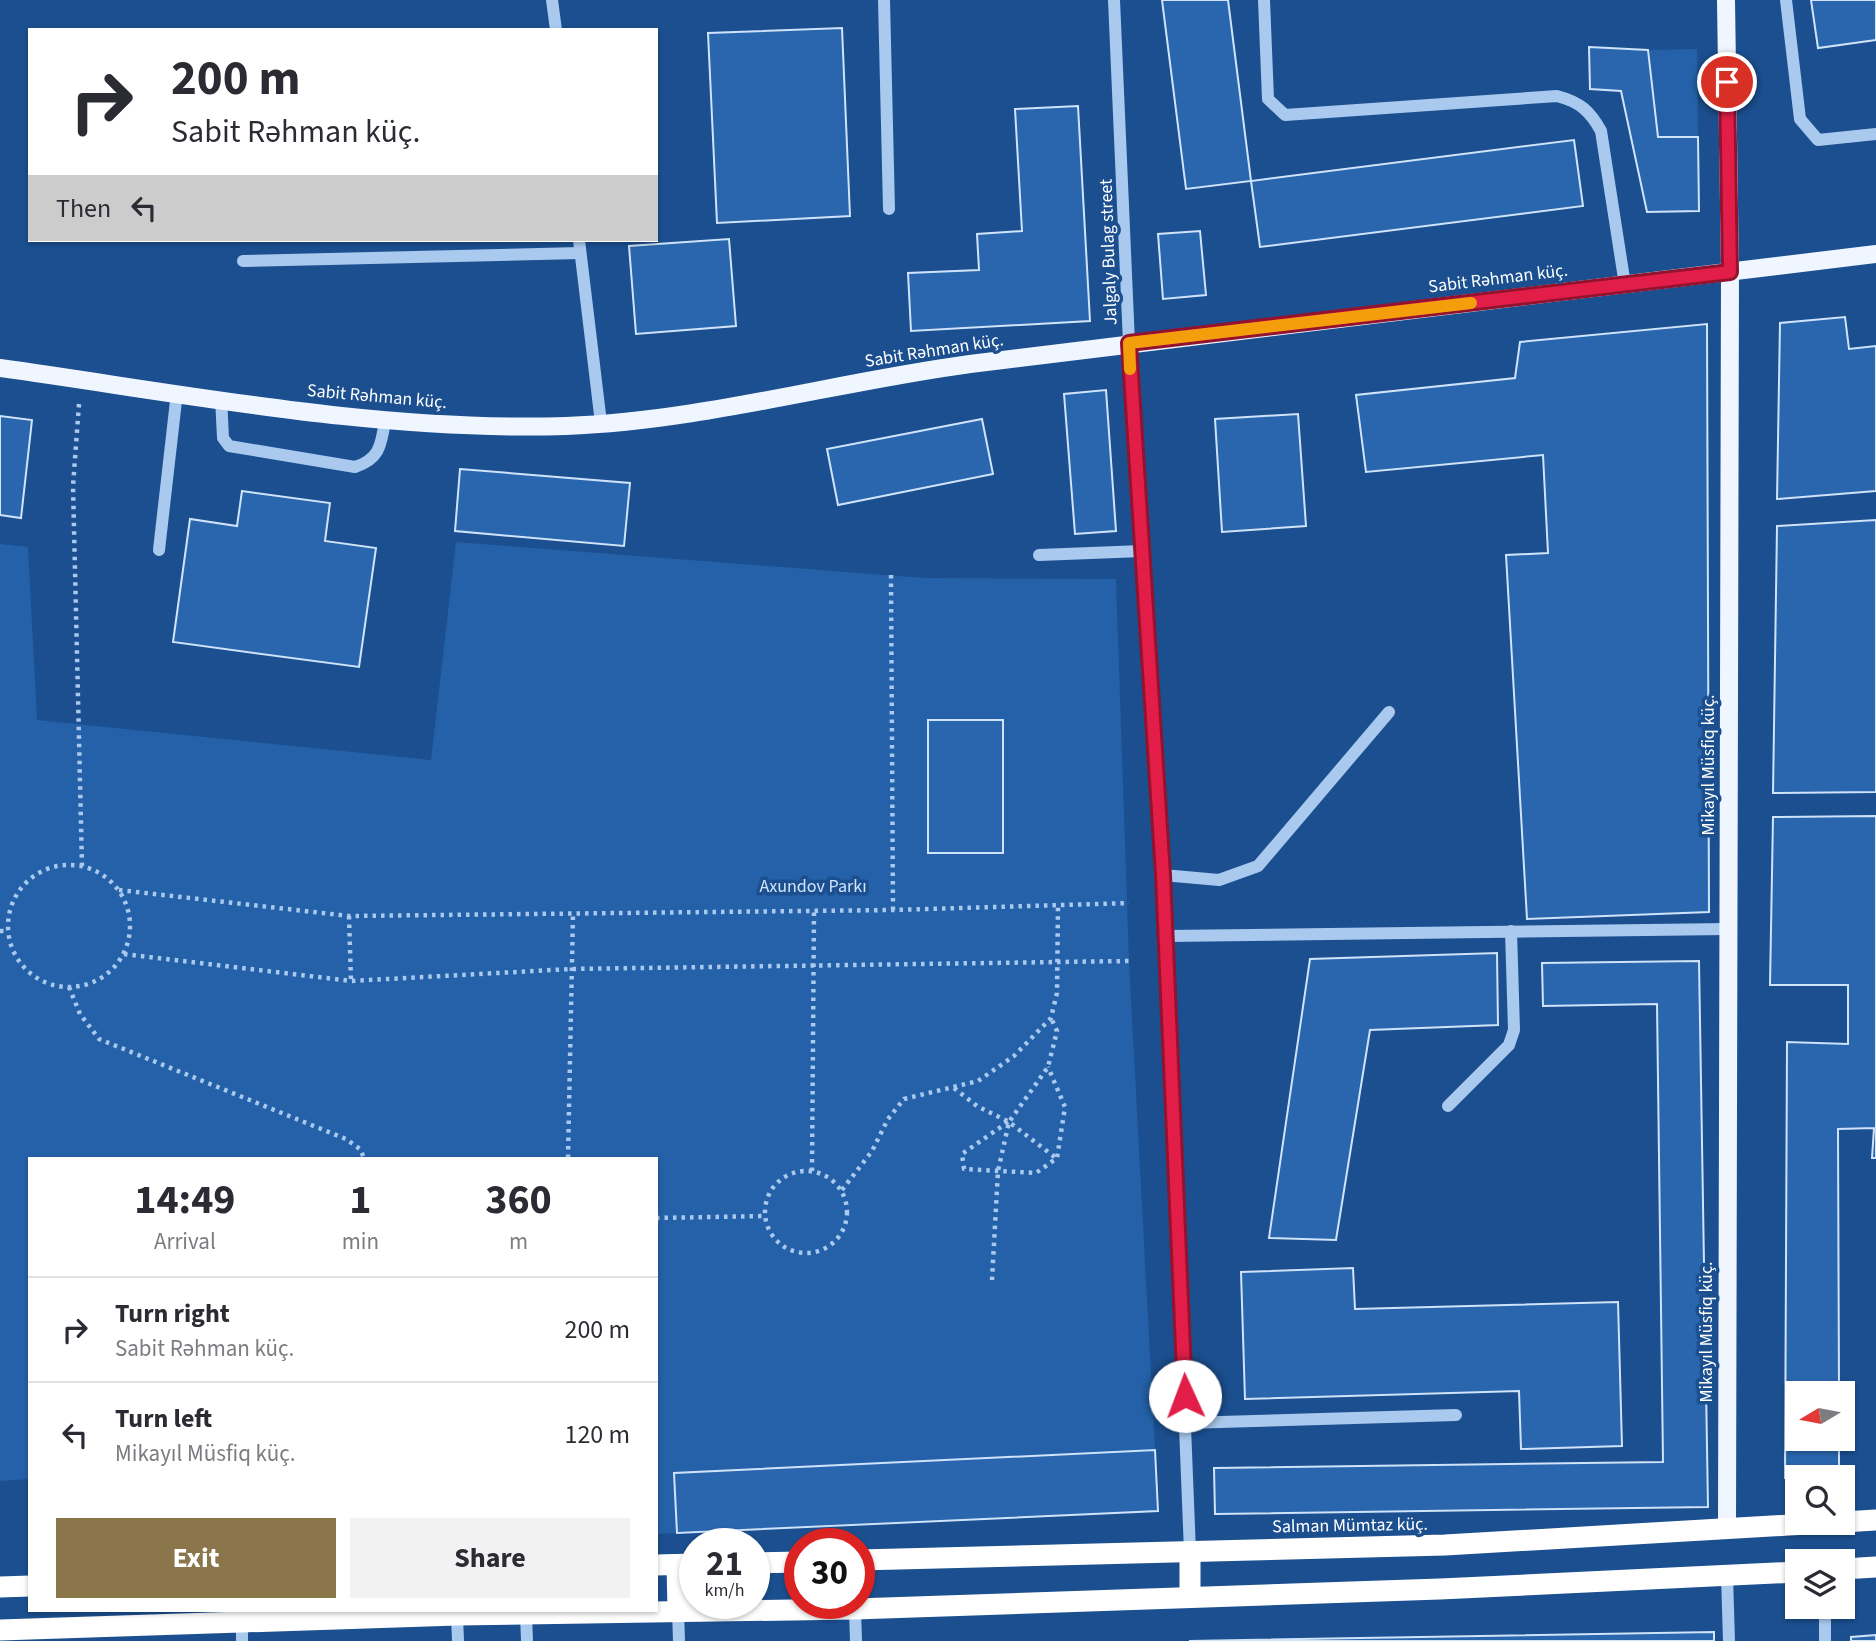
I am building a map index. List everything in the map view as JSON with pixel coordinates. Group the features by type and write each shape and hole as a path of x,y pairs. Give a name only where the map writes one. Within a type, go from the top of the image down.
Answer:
{"highway":[{"name":"Salman Mümtaz küç.","path":"1855,1521 1876,1520"},
{"name":"Salman Mümtaz küç.","path":"875,1560 1445,1545 1785,1525"},
{"path":"1190,1552 1190,1596"},
{"path":"676,1565 678,1610"},
{"path":"1855,1568 1876,1567"},
{"path":"875,1608 1785,1573"},
{"path":"0,1587 28,1586"},
{"path":"658,1611 784,1609"},
{"path":"0,1630 40,1634 242,1631 293,1615 602,1612"}],"main road":[{"name":"Mikayıl Müsfiq küç.","path":"1726,0 1730,272 1727,1529"},
{"name":"Sabit Rəhman küç.","path":"0,368 385,421 494,426 601,423 667,416 933,369 1129,343 1876,254"}],"street":[{"path":"552,0 556,28"},
{"path":"884,0 890,209"},
{"name":"Jalgaly Bulag street","path":"1115,0 1129,343 1166,936 1190,1552"},
{"path":"1264,0 1268,99 1285,115 1557,96 1576,101 1591,113 1601,131 1625,285"},
{"path":"1786,0 1800,119 1818,140 1876,134"},
{"path":"579,242 601,423"},
{"path":"243,261 580,253"},
{"path":"159,550 177,392"},
{"path":"221,398 223,438 229,446 355,467 370,462 379,452 385,421"},
{"path":"1038,555 1142,551"},
{"path":"1163,875 1219,880 1258,866 1390,712"},
{"path":"1166,936 1728,929"},
{"path":"1448,1106 1510,1045 1514,1030 1511,932"},
{"path":"1186,1423 1456,1415"},
{"path":"1727,1576 1729,1641"},
{"path":"678,1610 679,1641"},
{"path":"526,1614 527,1641"},
{"path":"457,1615 458,1641"},
{"path":"855,1619 856,1641"},
{"path":"1825,1619 1825,1641"}],"path":[{"path":"81,379 73,486 82,866"},
{"path":"891,575 893,910"},
{"path":"59,865 82,866 102,874 119,890 128,910 130,933 124,954 110,972 91,984 69,988 47,983 28,971 14,953 8,931 11,908 21,888 38,873 59,865"},
{"path":"119,890 349,916 893,910 1129,903"},
{"path":"842,1191 872,1151 888,1119 904,1099 978,1081 1014,1056 1051,1018 1057,993 1058,905"},
{"path":"811,1171 814,911"},
{"path":"568,1157 573,914"},
{"path":"349,916 351,981"},
{"path":"0,931 8,931"},
{"path":"124,954 351,981 571,968 1129,961"},
{"path":"69,988 80,1014 99,1039 346,1139 360,1149 364,1157"},
{"path":"1048,1067 1065,1107 1057,1158 1036,1173 964,1169 962,1154 1009,1122 1048,1067 1057,1031 1051,1018"},
{"path":"954,1087 977,1106 1009,1122 1057,1158"},
{"path":"992,1280 998,1171 1009,1122"},
{"path":"811,1171 829,1177 842,1191 848,1208 845,1226 835,1242 819,1252 801,1254 784,1247 771,1234 765,1216 767,1198 777,1182 793,1173 811,1171"},
{"path":"658,1218 765,1216"}],"green space":[{"path":"1697,49 1698,137 1658,137 1648,50"},
{"name":"Axundov Parkı","path":"456,542 924,578 1116,579 1129,961 1155,1450 674,1474 677,1533 658,1534 658,1157 28,1157 28,1479 0,1481 0,544 28,547 37,720 431,760"}],"building":[{"path":"1162,0 1228,0 1251,181 1186,189"},
{"path":"1811,0 1876,0 1876,40 1818,48"},
{"path":"842,28 850,216 717,223 708,33"},
{"path":"1589,47 1648,50 1658,137 1698,137 1699,211 1647,212 1621,91 1590,89"},
{"path":"1078,106 1090,321 911,331 908,273 979,270 977,234 1022,231 1015,109"},
{"path":"1574,140 1583,206 1260,247 1251,181"},
{"path":"1200,231 1206,295 1163,299 1158,234"},
{"path":"729,239 736,326 636,334 629,246"},
{"path":"1845,317 1849,349 1876,346 1876,491 1777,499 1780,323"},
{"path":"1707,324 1709,912 1527,919 1506,555 1548,553 1543,455 1366,472 1356,395 1515,378 1520,342"},
{"path":"1106,390 1116,531 1075,534 1064,394"},
{"path":"1298,414 1306,526 1222,532 1215,419"},
{"path":"0,416 32,420 21,518 0,515"},
{"path":"982,419 993,474 838,505 827,449"},
{"path":"460,469 630,483 624,546 455,531"},
{"path":"242,491 330,503 325,541 376,548 359,667 173,642 190,519 237,526"},
{"path":"1876,520 1876,792 1773,793 1777,526"},
{"path":"928,720 1003,720 1003,853 928,853"},
{"path":"1876,816 1876,1158 1872,1158 1874,1128 1838,1129 1839,1381 1785,1381 1787,1042 1848,1044 1848,985 1770,985 1773,817"},
{"path":"1497,953 1498,1025 1370,1030 1336,1240 1269,1238 1310,959"},
{"path":"1699,961 1708,1507 1215,1514 1214,1468 1663,1462 1657,1004 1543,1006 1542,963"},
{"path":"1353,1268 1355,1309 1618,1302 1622,1446 1521,1449 1519,1391 1245,1399 1241,1272"},
{"path":"1155,1450 1158,1511 770,1529 679,1528 677,1533 674,1473"},
{"path":"1785,1451 1839,1451 1839,1465 1785,1465"},
{"path":"1714,1632 1714,1641 1189,1641"},
{"path":"1876,1635 1876,1641 1851,1641 1851,1637"}],"slow traffic":[{"path":"1130,369 1129,343 1471,303"}],"route":[{"path":"1185,1396 1163,875 1129,343 1730,272 1727,82"}]}
